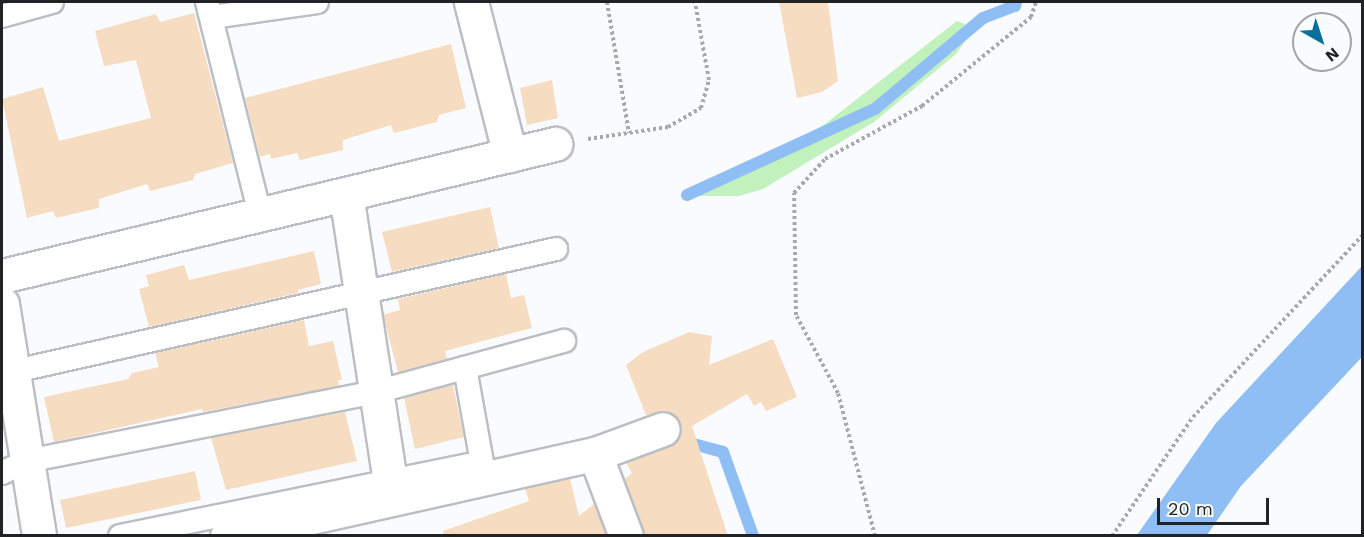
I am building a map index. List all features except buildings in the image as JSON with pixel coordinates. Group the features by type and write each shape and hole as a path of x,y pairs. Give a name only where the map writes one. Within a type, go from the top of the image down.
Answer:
{"street":[{"path":"471,2 510,155"},
{"path":"2,276 555,144"},
{"path":"345,194 390,482"},
{"path":"2,304 14,467 39,536"},
{"path":"227,536 483,471 595,454 663,429"},
{"path":"595,454 626,536"}],"lane":[{"path":"2,16 52,2"},
{"path":"260,214 209,10 317,2"},
{"path":"7,372 556,249"},
{"path":"14,467 376,392 564,341"},
{"path":"120,536 390,482 483,471 465,368"}],"path":[{"path":"607,2 629,133 668,127 701,108 709,80 695,2"},
{"path":"875,536 838,393 796,315 795,193 825,159 922,106 1031,17 1036,2"},
{"path":"1112,536 1193,417 1362,236"}],"green space":[{"path":"957,21 965,24 968,37 956,54 874,122 763,189 739,196 698,196 825,124"}],"water":[{"path":"1362,266 1362,357 1241,486 1207,535 1137,535 1216,423"}],"waterway":[{"path":"687,195 875,109 983,18 1015,6 1016,2"},
{"path":"682,441 723,452 753,536"}]}
